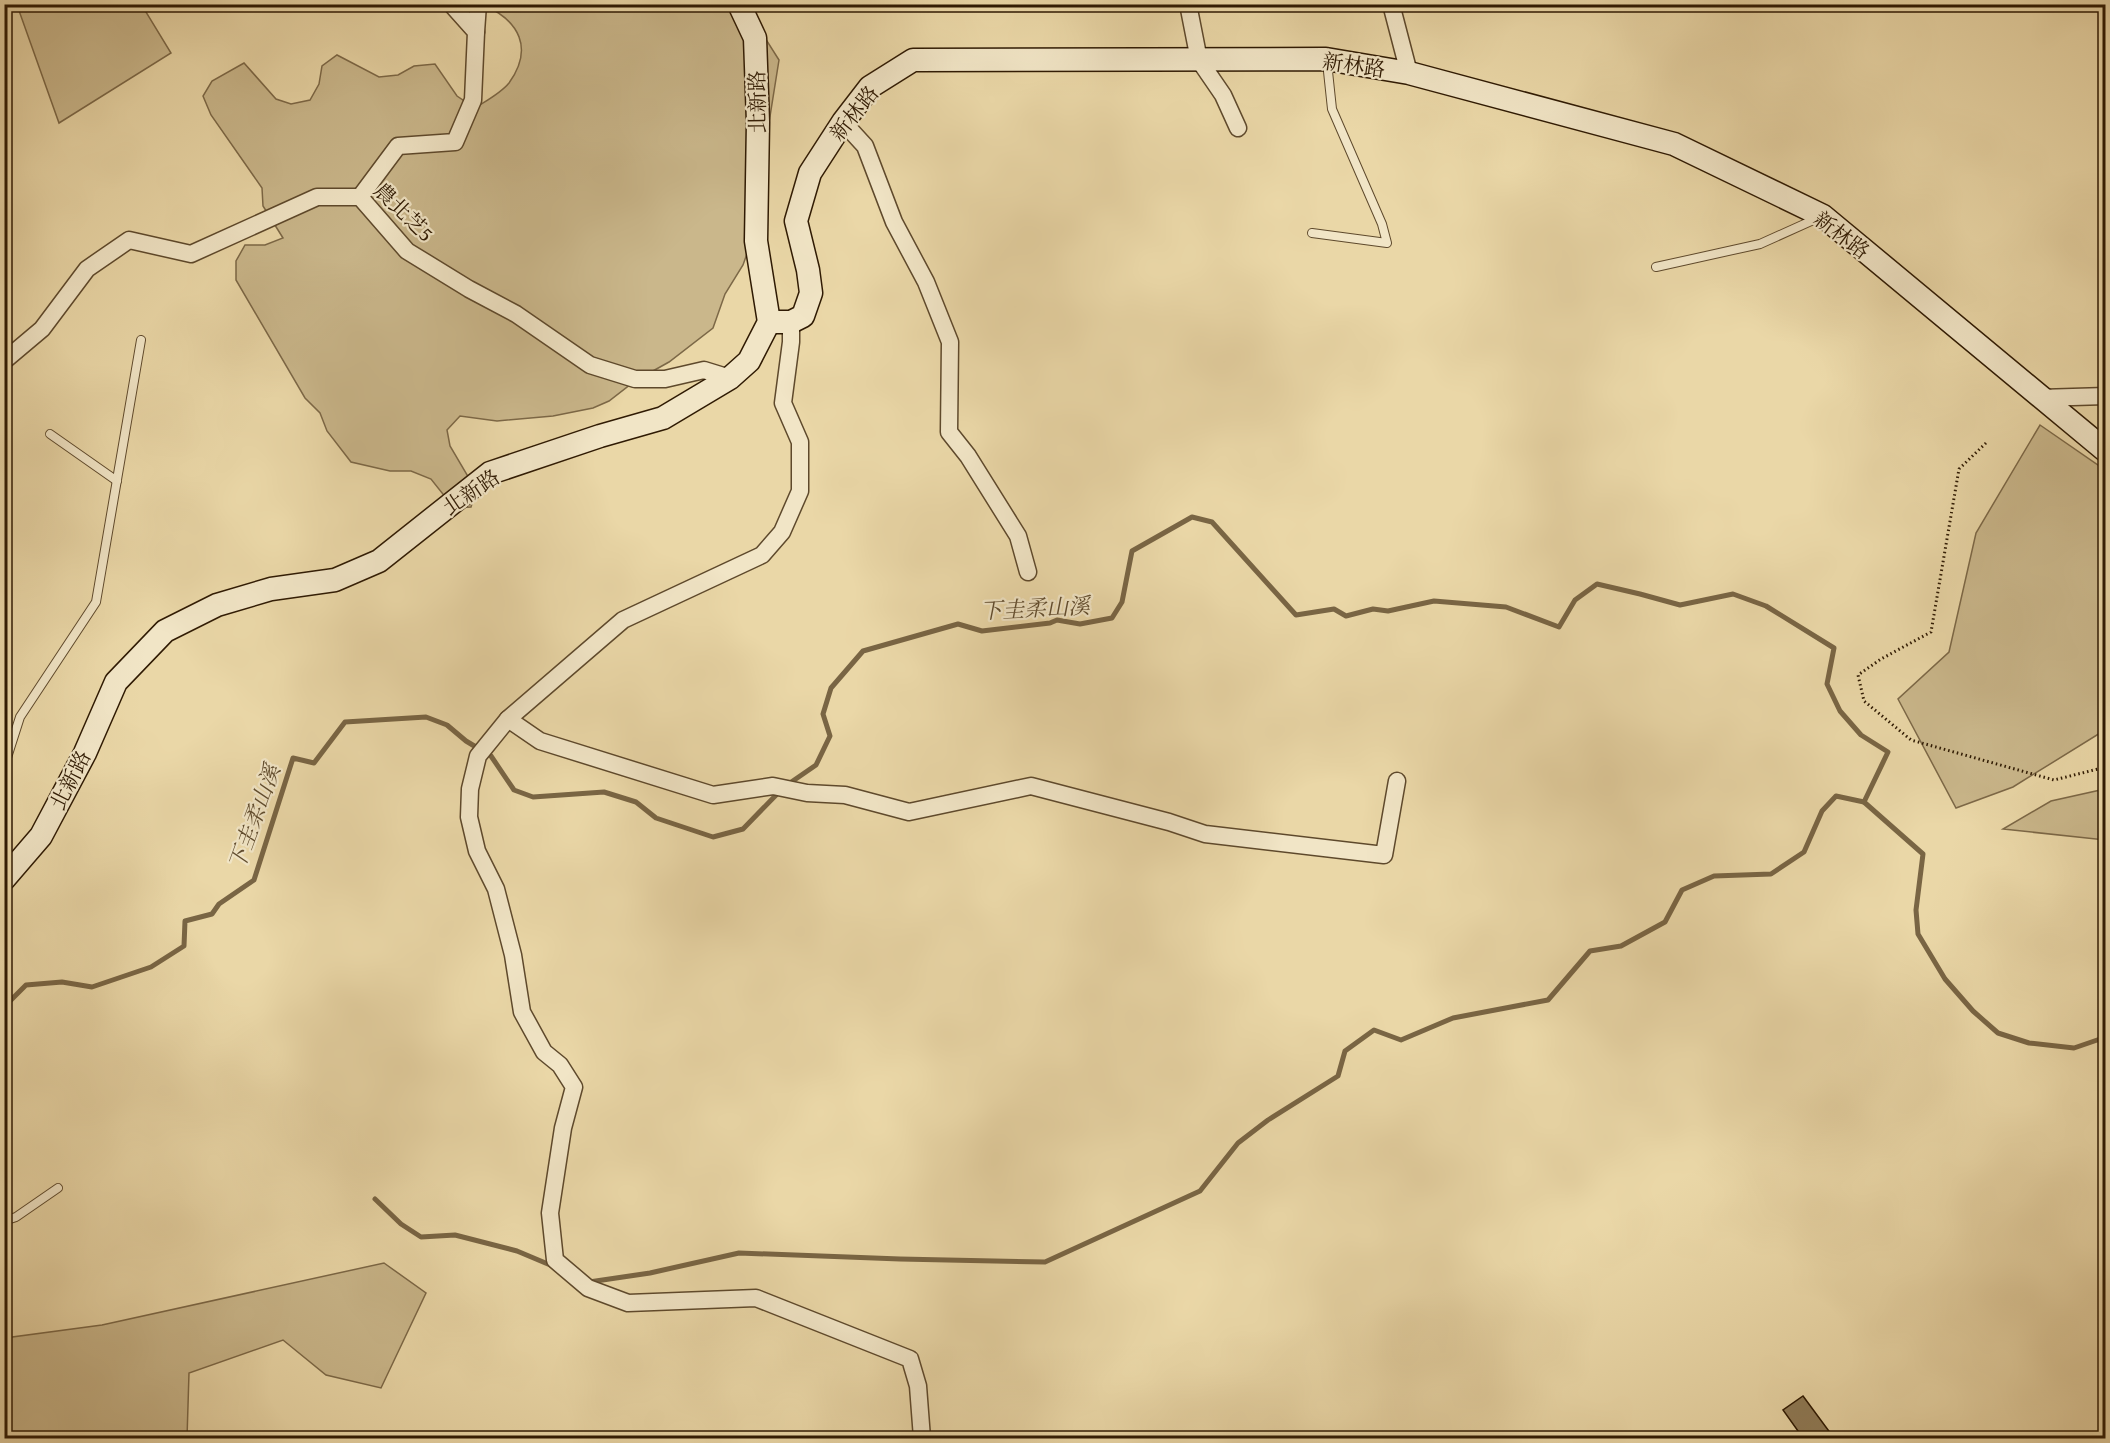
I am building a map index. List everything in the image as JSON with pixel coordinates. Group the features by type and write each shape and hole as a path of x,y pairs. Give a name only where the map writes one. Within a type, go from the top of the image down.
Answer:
{"street":[{"path":"451,4 476,32"},
{"path":"360,197 398,146 455,141 473,100 478,4"},
{"name":"北新路","path":"6,870 41,836 85,753 116,682 165,631 217,605 271,589 334,580 379,561 490,473 663,418 730,378 749,361 780,322 756,241 758,122 756,38 739,4"},
{"path":"1188,4 1199,60 1223,95 1238,128"},
{"path":"1390,4 1410,73"},
{"name":"新林路","path":"780,322 803,316 811,293 796,221 810,173 843,122 870,87 913,60 1326,59 1410,73 1674,144 1823,216 2106,451"},
{"path":"843,122 865,146 894,222 926,282 950,342 949,432 968,456 1018,536 1029,572"},
{"name":"農北芝5","path":"4,361 42,329 87,269 129,240 191,254 317,197 360,197 407,251 469,289 516,314 590,365 635,379 665,379 704,370 730,378"},
{"path":"780,322 792,342 783,403 800,442 800,491 783,532 762,555 623,620 508,719 478,756 470,789 469,817 477,851 496,890 513,956 522,1012 544,1052 560,1065 574,1087 564,1128 550,1213 555,1260 588,1288 628,1303 756,1298 910,1359 918,1386 922,1438"},
{"path":"2040,398 2106,396"},
{"path":"508,719 540,741 713,795 773,786 807,793 845,795 909,812 1031,786 1169,822 1204,834 1384,855 1397,781"}],"lane":[{"path":"1312,233 1387,243 1383,224 1332,110 1326,59"},
{"path":"1656,267 1760,244 1823,216"},
{"path":"4,767 20,717 96,602 141,340"},
{"path":"50,434 117,481"},
{"path":"4,1221 16,1216 58,1188"}],"path":[{"path":"1986,443 1959,469 1931,632 1881,659 1858,675 1864,701 1911,740 2054,780 2106,767"}],"shaded area":[{"path":"17,5 138,5 143,7 171,53 59,123"},
{"path":"484,5 738,5 760,30 779,60 749,248 743,265 725,294 713,328 669,362 635,381 609,401 593,408 553,416 497,421 460,416 447,430 450,446 476,490 471,507 454,508 431,479 411,471 390,471 351,462 327,431 320,413 305,398 236,280 236,261 245,245 265,245 283,238 263,206 262,188 211,115 203,96 212,81 244,63 276,99 291,104 310,100 319,84 322,66 337,55 379,77 398,75 414,66 435,64 457,96 475,108 506,87 517,70 521,58 519,37 514,27"},
{"path":"2040,425 2105,470 2105,730 2013,787 1956,808 1898,699 1949,652 1976,533"},
{"path":"2105,789 2105,840 2003,829 2051,801"},
{"path":"384,1263 426,1293 381,1388 326,1375 283,1340 189,1373 187,1438 5,1438 5,1338 102,1325"}],"building":[{"path":"1803,1396 1834,1438 1803,1438 1783,1410"}],"waterway":[{"name":"下圭柔山溪","path":"787,785 816,765 830,736 823,714 831,688 863,651 958,624 982,631 1050,623 1057,620 1080,624 1112,618 1122,602 1132,551 1192,517 1212,522 1296,615 1334,609 1346,616 1373,609 1388,611 1434,601 1506,607 1559,627 1575,600 1597,584 1680,605 1733,594 1766,606 1834,648 1827,684 1840,711 1861,735 1888,752 1864,802 1923,854 1916,910 1918,934 1945,979 1973,1011 1998,1033 2029,1043 2074,1048 2106,1037"},
{"name":"下圭柔山溪","path":"4,1007 26,985 62,982 92,987 151,967 184,946 185,921 212,914 219,904 254,880 293,758 314,763 345,722 426,717 447,725 466,741 491,756 514,790 533,797 604,792 636,802 656,818 713,837 743,829 780,791"},
{"path":"589,1282 650,1273 739,1253 1045,1262 1200,1191 1238,1143 1268,1120 1338,1076 1345,1051 1374,1030 1401,1040 1453,1018 1548,1000 1590,951 1621,946 1665,922 1682,890 1714,876 1771,874 1804,852 1822,811 1836,796 1864,802"},
{"path":"375,1199 401,1224 421,1237 455,1235 517,1251 555,1267"}]}
